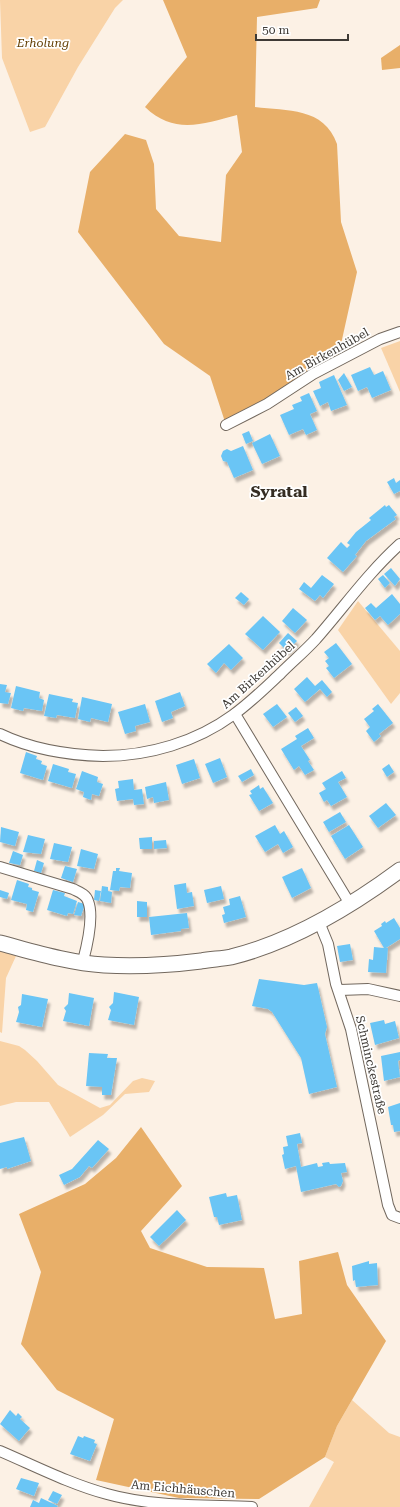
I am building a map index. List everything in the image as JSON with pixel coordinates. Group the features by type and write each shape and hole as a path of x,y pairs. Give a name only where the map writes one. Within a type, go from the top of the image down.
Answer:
{"street":[{"name":"Am Birkenhübel","path":"226,425 267,404 313,374 380,339 400,332"},
{"name":"Am Birkenhübel","path":"0,734 11,739 62,753 120,756 149,753 187,740 220,724 235,714 316,640 378,565 400,544"},
{"path":"235,714 350,904"},
{"path":"0,868 83,894 88,901 90,913 83,961"},
{"path":"0,943 45,954 103,965 162,965 230,957 265,946 319,922 373,890 400,870"},
{"name":"Schminckestraße","path":"319,922 328,944 336,984 340,990 351,1029 388,1205 396,1216"},
{"path":"340,990 368,988 400,996"},
{"name":"Am Eichhäuschen","path":"0,1451 72,1482 108,1494 152,1502 252,1507"}],"green space":[{"name":"Erholung","path":"0,0 123,0 115,8 78,67 45,127 30,132 2,58"},
{"path":"400,341 400,392 381,348"},
{"path":"358,601 400,651 400,693 391,704 338,630"},
{"path":"0,948 4,952 16,956 6,978 2,1033 0,1032"},
{"path":"0,1041 19,1046 25,1050 58,1085 100,1108 110,1105 133,1081 142,1078 155,1081 149,1092 125,1094 103,1115 70,1137 49,1102 16,1102 0,1106"},
{"path":"352,1400 389,1433 400,1437 400,1507 309,1507 334,1462 325,1457 337,1426"}],"shaded area":[{"path":"163,0 320,0 317,8 257,17 255,107 303,113 314,117 323,123 331,132 337,144 341,222 357,272 337,362 226,425 210,376 164,344 78,232 90,172 125,134 146,140 154,164 156,209 179,236 221,242 226,175 242,152 237,115 201,124 189,125 167,121 156,116 145,107 187,57"},
{"path":"400,45 400,68 382,70 381,58"},
{"path":"141,1127 182,1186 141,1231 150,1248 207,1267 264,1268 275,1319 302,1314 299,1261 338,1252 347,1285 386,1341 337,1426 325,1457 259,1499 179,1498 96,1480 114,1419 57,1390 21,1344 41,1272 19,1214 85,1184 116,1158"}],"building":[{"path":"370,367 374,375 383,371 391,390 372,398 367,387 358,391 351,375"},
{"path":"344,373 352,387 344,391 338,380"},
{"path":"334,375 347,405 331,411 328,402 320,406 313,391 321,388 319,382"},
{"path":"309,393 317,411 310,414 317,430 306,435 303,429 289,435 280,415 294,409 292,405 302,401 300,397"},
{"path":"249,431 253,441 246,444 242,434"},
{"path":"270,434 280,456 262,464 252,443"},
{"path":"243,446 253,470 234,478 227,462 223,461 221,456 223,451 227,449 231,451"},
{"path":"394,478 396,483 400,480 400,491 394,494 387,482"},
{"path":"385,505 386,507 389,505 397,515 394,517 396,519 366,541 355,555 357,556 343,572 327,558 341,542 347,548 350,545 347,543 356,532 371,520 369,518"},
{"path":"391,568 400,579 395,586 384,574"},
{"path":"322,575 334,584 323,598 320,595 315,601 299,589 304,582 311,588"},
{"path":"383,575 390,583 385,588 378,579"},
{"path":"241,592 249,599 244,605 235,598"},
{"path":"392,594 400,604 400,614 388,625 380,616 375,620 365,608 371,603 376,608"},
{"path":"293,608 307,620 295,633 282,621"},
{"path":"263,616 280,632 263,650 245,634"},
{"path":"288,633 297,641 287,651 279,643"},
{"path":"336,643 352,664 334,678 326,668 329,666 325,661 329,658 324,652"},
{"path":"229,644 243,658 231,670 224,663 216,673 207,664"},
{"path":"307,677 315,686 322,680 332,692 327,697 320,689 305,702 294,689"},
{"path":"0,684 7,685 5,692 11,693 8,704 0,703"},
{"path":"16,686 40,692 39,698 44,700 42,711 24,708 23,711 11,708"},
{"path":"180,692 185,706 171,712 173,718 162,722 155,701"},
{"path":"49,694 73,699 72,702 78,703 75,718 57,715 56,718 44,716"},
{"path":"82,697 112,704 108,722 91,718 90,722 78,719"},
{"path":"145,704 150,722 135,726 136,731 125,734 118,712"},
{"path":"277,704 287,717 273,727 263,714"},
{"path":"378,704 393,723 379,734 381,736 374,742 366,731 370,727 364,719 374,711 372,709"},
{"path":"296,707 303,716 295,722 288,713"},
{"path":"308,728 314,738 301,746 310,760 308,761 314,770 305,775 299,766 294,770 281,749 297,739 295,736"},
{"path":"26,752 37,756 36,759 42,761 41,764 47,766 43,780 20,773"},
{"path":"220,758 227,777 213,783 205,764"},
{"path":"194,759 200,778 182,784 176,765"},
{"path":"53,764 69,769 68,772 76,774 72,788 48,781"},
{"path":"389,764 394,772 387,777 382,769"},
{"path":"251,769 254,775 242,782 238,776"},
{"path":"82,771 98,777 97,782 103,784 99,796 92,794 91,800 83,797 84,792 76,789"},
{"path":"342,771 346,778 338,782 347,797 331,806 327,800 324,802 319,793 326,789 322,783"},
{"path":"133,779 134,790 142,789 144,804 134,805 133,799 117,801 115,789 119,788 118,781"},
{"path":"166,782 169,800 154,803 153,797 147,799 145,787"},
{"path":"259,785 260,789 263,787 273,803 259,811 249,795 252,794 250,791"},
{"path":"386,803 396,815 378,828 369,816"},
{"path":"340,812 346,822 329,832 323,822"},
{"path":"275,825 280,834 284,831 293,847 283,853 278,844 265,852 255,836"},
{"path":"349,825 363,847 345,859 331,836"},
{"path":"1,827 19,832 15,846 0,842"},
{"path":"28,835 45,839 41,854 23,852"},
{"path":"152,837 152,849 140,849 139,838"},
{"path":"166,840 167,848 154,849 154,841"},
{"path":"54,843 72,847 68,862 50,859"},
{"path":"81,849 98,854 94,869 77,866"},
{"path":"13,851 23,855 20,865 9,863"},
{"path":"37,860 44,863 41,873 34,871"},
{"path":"65,866 77,869 73,882 61,878"},
{"path":"116,868 120,868 119,871 132,873 130,888 120,887 119,891 110,890 113,871 116,871"},
{"path":"302,868 311,888 292,898 282,877"},
{"path":"17,880 29,884 28,887 39,892 33,912 26,910 27,904 11,900"},
{"path":"186,883 187,893 192,892 194,906 177,909 174,885"},
{"path":"102,886 108,887 108,891 112,892 111,903 100,901"},
{"path":"221,886 224,899 207,903 204,890"},
{"path":"0,890 9,893 7,899 0,897"},
{"path":"53,890 65,893 64,896 77,901 73,914 68,913 67,916 47,910"},
{"path":"95,890 101,891 99,901 94,900"},
{"path":"240,896 246,917 224,923 222,915 225,914 223,907 230,905 229,899"},
{"path":"137,901 147,902 147,917 137,917"},
{"path":"78,902 85,904 81,916 74,915"},
{"path":"187,913 189,928 181,929 181,931 151,935 149,917"},
{"path":"394,918 400,928 400,939 386,948 388,948 386,973 368,972 369,959 373,960 374,947 384,948 374,931 382,926 381,924 385,921 386,923"},
{"path":"350,944 353,960 340,962 337,946"},
{"path":"259,979 304,985 317,983 327,1027 325,1034 337,1087 309,1094 301,1058 272,1012 268,1009 252,1006"},
{"path":"114,992 139,997 134,1025 108,1020 111,1010 109,1007 113,1003"},
{"path":"69,993 94,998 89,1026 63,1021 66,1011 64,1008 68,1004"},
{"path":"22,994 48,999 42,1027 16,1022 19,1012 18,1007 21,1005"},
{"path":"384,1020 385,1024 395,1021 399,1038 375,1045 370,1023"},
{"path":"400,1052 400,1060 398,1061 400,1077 384,1081 381,1056"},
{"path":"89,1053 108,1054 107,1058 117,1058 111,1095 102,1095 102,1087 86,1086"},
{"path":"400,1103 400,1131 394,1132 393,1125 391,1125 388,1107"},
{"path":"300,1133 302,1143 297,1144 301,1167 317,1163 318,1167 323,1166 322,1163 345,1163 347,1172 341,1173 343,1181 341,1186 339,1187 336,1184 301,1192 296,1166 285,1169 282,1155 284,1154 283,1147 288,1146 286,1136"},
{"path":"24,1137 31,1161 7,1169 7,1167 0,1169 0,1143"},
{"path":"98,1140 109,1149 92,1168 89,1166 80,1177 64,1185 59,1175 72,1169"},
{"path":"226,1193 227,1197 237,1195 242,1220 219,1225 217,1217 214,1217 209,1197"},
{"path":"177,1210 186,1220 159,1246 150,1237"},
{"path":"369,1261 369,1264 377,1263 378,1285 356,1287 355,1280 353,1281 352,1266"},
{"path":"10,1410 16,1416 18,1413 22,1417 20,1419 30,1428 19,1441 0,1424"},
{"path":"78,1436 83,1438 84,1436 95,1440 94,1443 97,1444 90,1461 70,1454"},
{"path":"21,1478 39,1483 34,1496 16,1489"},
{"path":"53,1491 62,1495 57,1504 48,1500"},
{"path":"41,1498 58,1506 30,1507 33,1500 39,1503"}],"district":[{"name":"Syratal","path":"279,491"}]}
